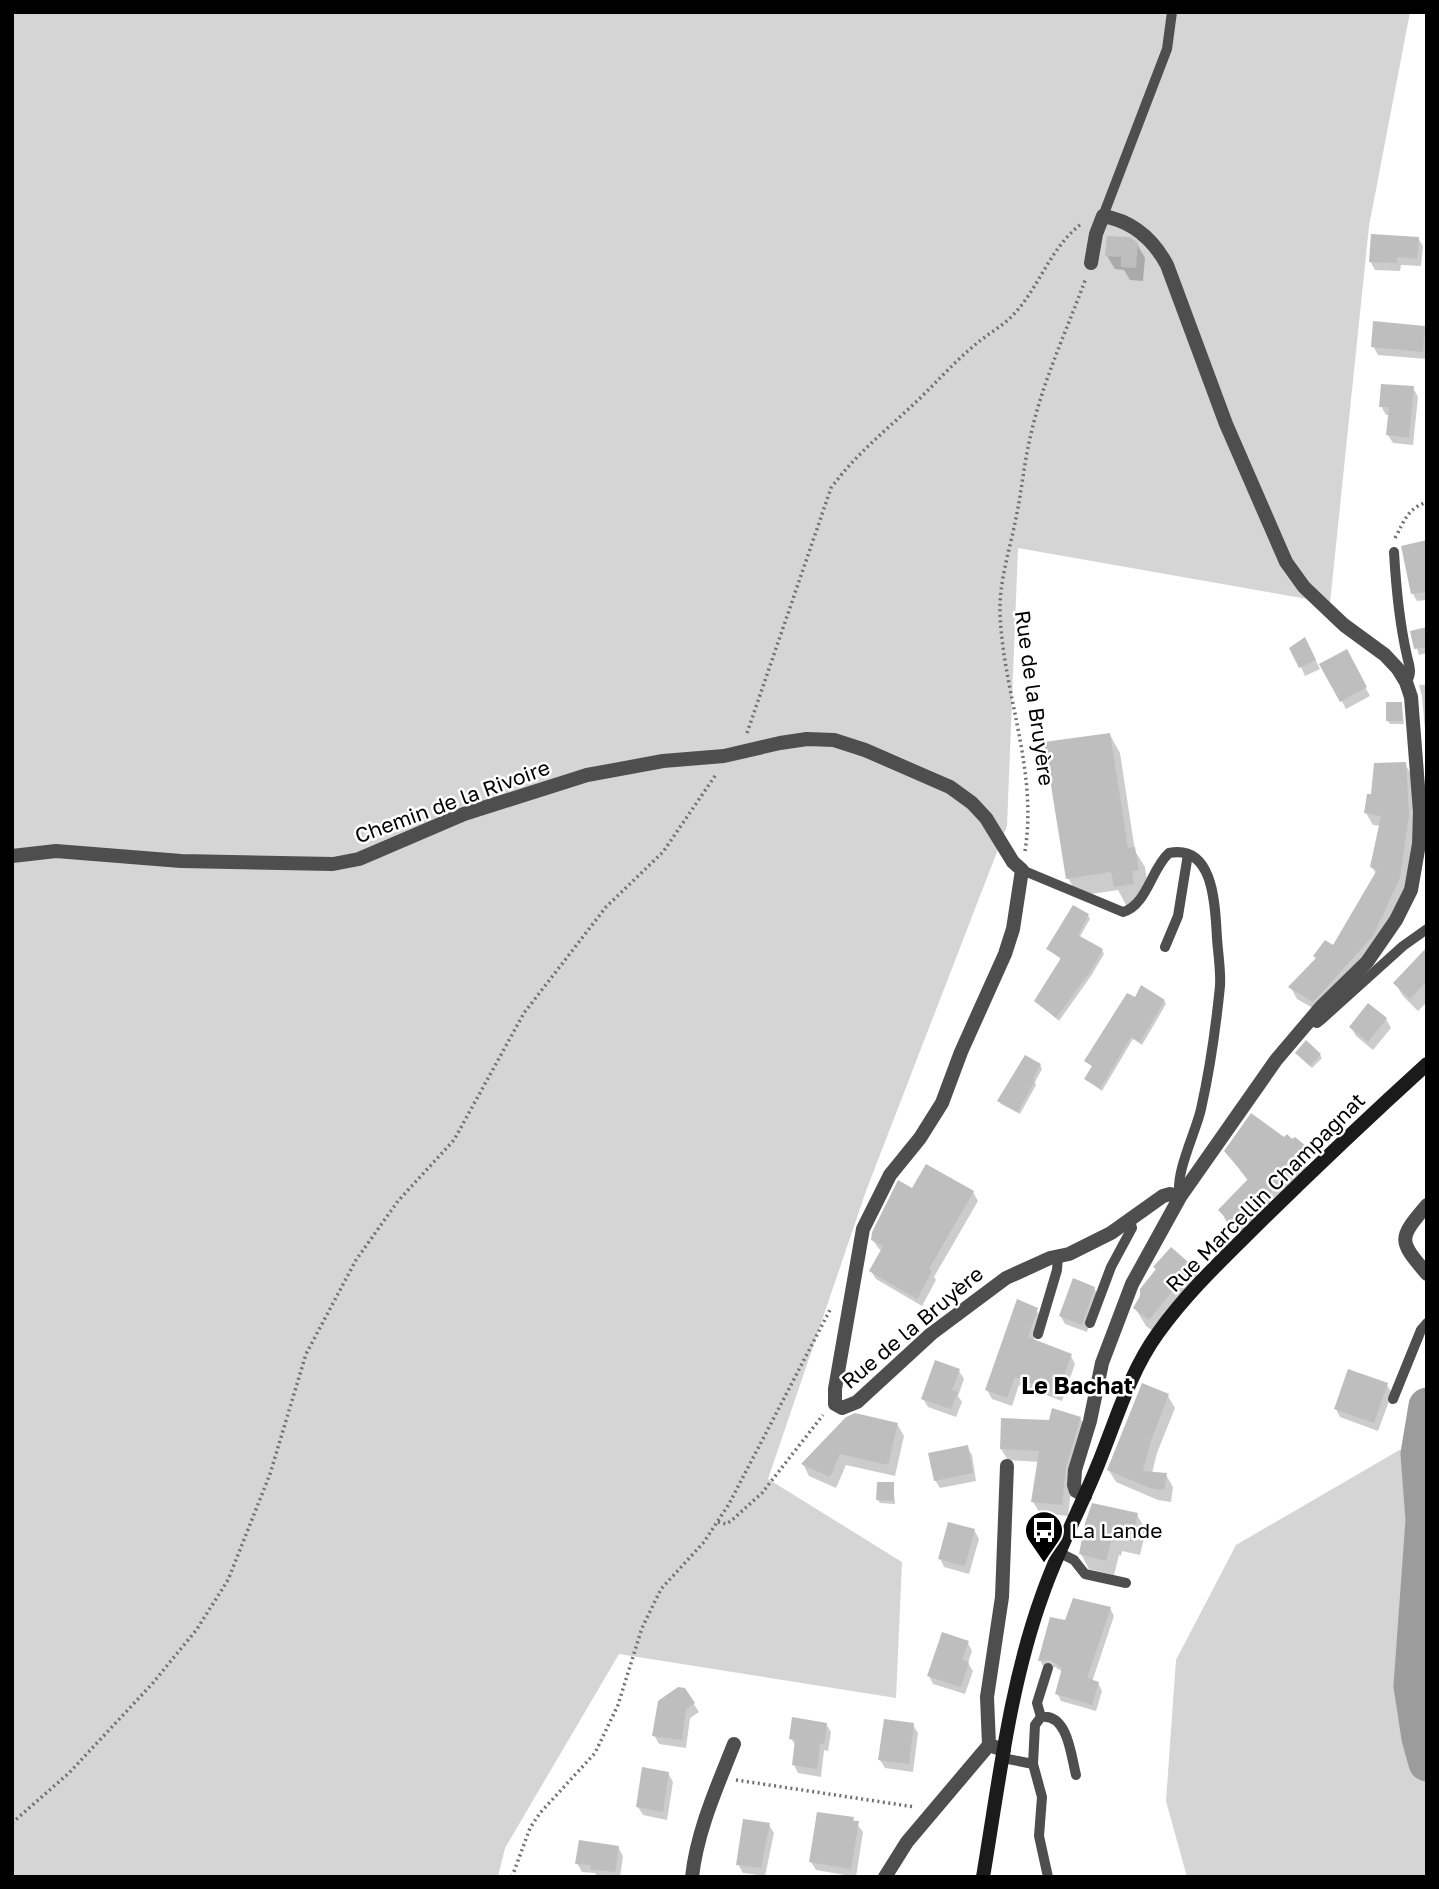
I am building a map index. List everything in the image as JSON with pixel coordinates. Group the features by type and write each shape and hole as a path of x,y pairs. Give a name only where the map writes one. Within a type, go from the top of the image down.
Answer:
{"main road":[{"name":"Rue Marcellin Champagnat","path":"982,1877 1003,1754 1026,1648 1043,1592 1134,1373 1146,1351 1180,1305 1211,1271 1341,1143 1427,1064"}],"street":[{"path":"1085,1496 1076,1491 1074,1478 1094,1406 1102,1363 1132,1284 1180,1197 1276,1060 1310,1020 1367,962 1396,920 1411,890 1419,844 1420,812 1411,697 1406,682 1385,655 1344,625 1311,594 1286,562 1226,424 1167,265 1149,238 1123,222 1102,216 1091,263"},
{"name":"Chemin de la Rivoire","path":"12,856 56,851 181,861 333,864 359,859 476,810 587,775 663,761 724,756 807,739 834,740 891,761 950,788 972,803 986,818 1013,862 1022,870"},
{"name":"Rue de la Bruyère","path":"1022,870 1018,906 1005,954 961,1052 942,1103 926,1130 890,1175 863,1230 835,1389 835,1404 842,1408 857,1402 968,1305 1006,1278 1069,1254 1111,1233 1163,1196 1170,1194 1180,1197"},
{"path":"1427,1205 1408,1228 1404,1240 1408,1252 1427,1274"},
{"path":"885,1877 914,1833 989,1745 987,1697 1002,1597 1007,1466"},
{"path":"692,1877 693,1863 711,1801 734,1744"},
{"path":"989,1745 1003,1754"}],"lane":[{"path":"1102,216 1167,49 1172,12"},
{"path":"1394,552 1401,629 1410,670 1410,677 1406,682"},
{"path":"1022,870 1124,912 1133,909 1169,853 1188,853 1199,861 1208,874 1214,892 1220,984 1201,1109 1181,1177 1178,1190 1180,1197"},
{"path":"1165,947 1178,916 1188,853"},
{"path":"1310,1020 1317,1023 1403,946 1427,929"},
{"path":"1090,1323 1111,1267 1132,1228 1130,1220"},
{"path":"1038,1334 1057,1270 1058,1256"},
{"path":"1393,1399 1421,1330 1427,1323"},
{"path":"1060,1553 1074,1560 1085,1574 1126,1583"},
{"path":"1041,1717 1037,1703 1048,1668"},
{"path":"1041,1717 1035,1725 1033,1764 1042,1797 1039,1836 1048,1877"},
{"path":"1041,1717 1051,1717 1062,1728 1076,1775"},
{"path":"1003,1754 1033,1764"}],"path":[{"path":"743,752 745,738 831,488 850,463 976,344 1001,328 1015,313 1028,298 1052,254 1066,236 1083,223 1102,216"},
{"name":"Rue de la Bruyère","path":"1022,870 1027,840 1026,775 1001,632 1003,579 1031,434 1054,358 1071,321 1091,263"},
{"path":"1394,552 1395,540 1408,514 1414,506 1427,502"},
{"path":"12,1823 69,1773 152,1684 197,1629 228,1580 270,1474 306,1354 356,1260 398,1201 454,1140 524,1013 606,907 663,852 720,769 724,756"},
{"path":"512,1877 522,1846 535,1820 595,1753 618,1705 642,1628 662,1589 718,1522 779,1412 833,1305"},
{"path":"718,1522 726,1524 731,1521 762,1493 829,1408 835,1404"},
{"path":"744,1781 914,1806"}],"shaded area":[{"path":"12,12 1410,12 1369,226 1330,603 1018,548 1007,826 866,1191 768,1479 902,1562 896,1698 619,1654 505,1848 498,1877 12,1877"},
{"path":"1427,1434 1427,1877 1187,1877 1166,1801 1176,1660 1236,1545"}],"building":[{"path":"1371,234 1419,237 1417,259 1397,257 1397,263 1369,262"},
{"path":"1107,236 1130,237 1138,243 1136,268 1121,267 1121,257 1105,256"},
{"path":"1373,321 1425,326 1423,352 1371,347"},
{"path":"1381,384 1414,386 1409,438 1386,435 1389,407 1379,407"},
{"path":"1427,540 1427,592 1411,594 1401,546"},
{"path":"1427,627 1427,647 1414,649 1410,631"},
{"path":"1305,637 1316,660 1299,668 1289,648"},
{"path":"1347,649 1367,687 1340,702 1319,664"},
{"path":"1386,702 1402,702 1403,721 1386,721"},
{"path":"1110,733 1128,848 1135,847 1139,870 1132,871 1134,884 1114,887 1111,872 1066,879 1044,742"},
{"path":"1406,762 1409,814 1400,878 1373,936 1313,1002 1288,987 1316,958 1313,956 1325,940 1333,945 1377,870 1370,867 1381,816 1364,813 1367,794 1371,794 1374,763"},
{"path":"1073,905 1089,914 1078,935 1103,949 1090,972 1056,1018 1034,1001 1061,958 1046,949"},
{"path":"1427,947 1427,981 1410,999 1393,983"},
{"path":"1141,985 1165,1000 1140,1042 1131,1037 1100,1089 1084,1079 1092,1066 1084,1061 1127,993 1135,997"},
{"path":"1368,1003 1387,1018 1368,1042 1349,1027"},
{"path":"1306,1040 1321,1054 1310,1066 1295,1053"},
{"path":"1025,1055 1041,1064 1018,1112 997,1101"},
{"path":"1251,1113 1284,1137 1287,1134 1292,1139 1295,1137 1306,1146 1299,1154 1303,1158 1236,1228 1218,1210 1248,1179 1224,1151"},
{"path":"926,1164 974,1191 929,1269 932,1271 917,1299 869,1271 883,1246 871,1240 872,1232 898,1180 912,1188"},
{"path":"1171,1247 1195,1268 1178,1284 1149,1320 1133,1308 1140,1296 1140,1289 1156,1269 1153,1267"},
{"path":"1073,1278 1095,1287 1082,1325 1059,1316"},
{"path":"1017,1299 1038,1308 1028,1337 1072,1354 1057,1393 1015,1377 1007,1398 985,1390"},
{"path":"935,1360 960,1369 952,1390 958,1392 951,1409 921,1399"},
{"path":"1348,1369 1388,1383 1374,1423 1334,1409"},
{"path":"1142,1383 1169,1394 1151,1440 1143,1471 1167,1473 1164,1490 1150,1488 1107,1470"},
{"path":"1052,1408 1081,1417 1066,1467 1062,1505 1031,1502 1039,1451 1000,1449 1001,1418 1049,1420"},
{"path":"855,1413 898,1423 888,1465 840,1454 830,1477 801,1464 846,1417"},
{"path":"968,1445 973,1473 934,1481 928,1453"},
{"path":"877,1482 894,1482 894,1501 876,1500"},
{"path":"1092,1503 1138,1513 1132,1541 1114,1537 1106,1561 1079,1554"},
{"path":"948,1522 975,1529 965,1566 938,1559"},
{"path":"1073,1598 1111,1607 1087,1678 1099,1682 1092,1705 1055,1694 1062,1668 1050,1660 1038,1661 1050,1617 1065,1620"},
{"path":"942,1632 969,1641 962,1660 969,1662 961,1687 927,1676"},
{"path":"678,1687 685,1688 695,1703 686,1709 682,1740 652,1736 658,1701"},
{"path":"792,1717 827,1723 824,1744 820,1743 817,1769 792,1765 795,1740 789,1739"},
{"path":"884,1719 914,1723 909,1764 878,1760"},
{"path":"642,1767 669,1772 663,1812 636,1807"},
{"path":"817,1812 854,1817 853,1821 859,1821 851,1869 809,1862"},
{"path":"743,1819 770,1823 761,1868 736,1865"},
{"path":"579,1840 619,1846 615,1872 590,1869 591,1865 575,1864"}],"waterway":[{"path":"1427,1406 1419,1454 1424,1520 1412,1686 1427,1763"}],"place":[{"name":"La Lande","path":"1044,1564"}],"district":[{"name":"Le Bachat","path":"1077,1385"}]}
